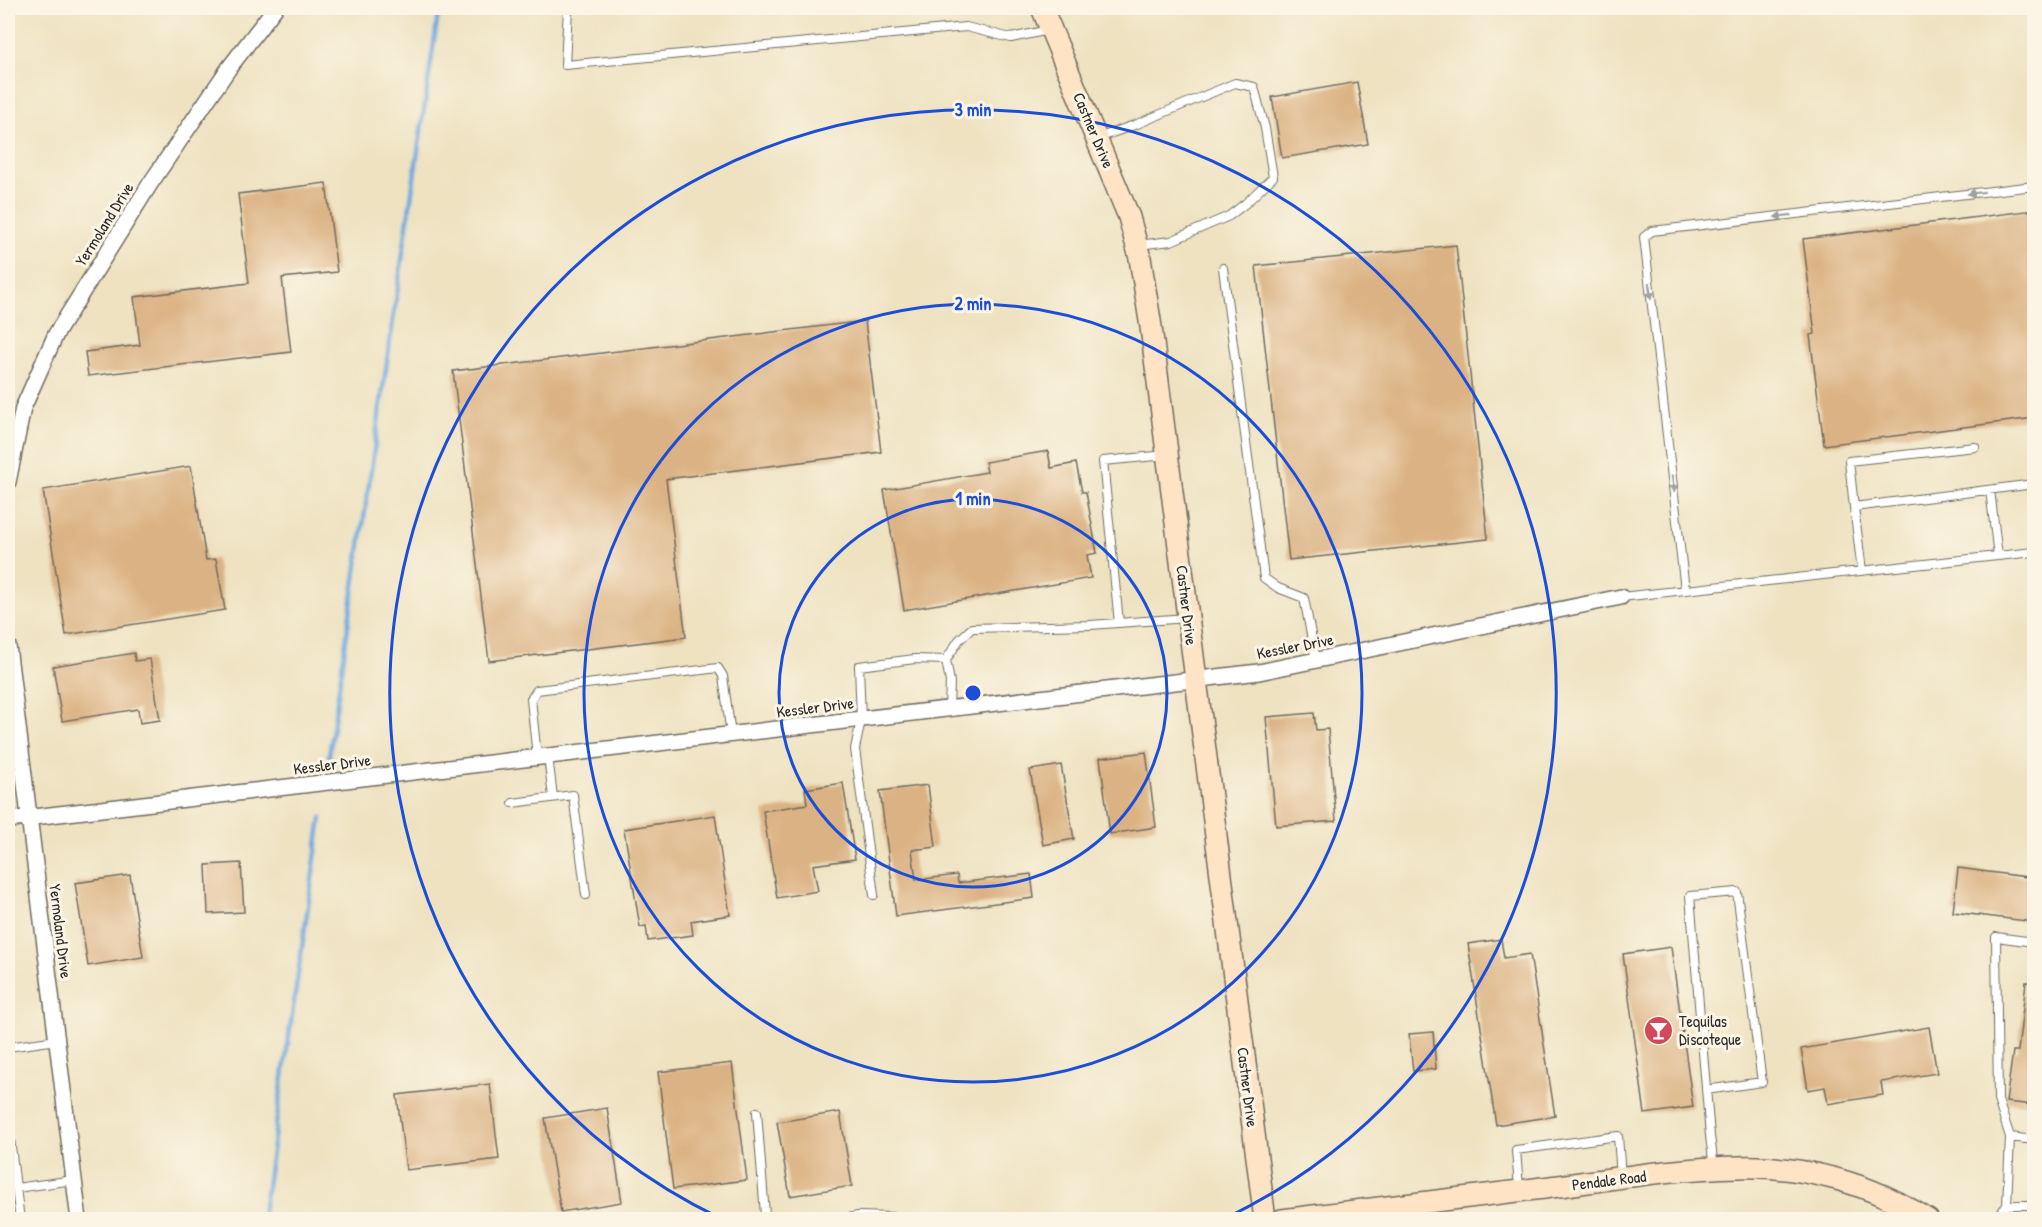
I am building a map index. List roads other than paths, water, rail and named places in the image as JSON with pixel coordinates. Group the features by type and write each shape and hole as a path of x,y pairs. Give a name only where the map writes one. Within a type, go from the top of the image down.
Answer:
{"street":[{"name":"Yermoland Drive","path":"8,482 23,408 56,333 150,184 274,8"},
{"name":"Castner Drive","path":"1042,8 1121,195 1137,246 1152,327 1265,1220"},
{"name":"Kessler Drive","path":"8,820 1258,672 1622,597"},
{"name":"Yermoland Drive","path":"8,646 79,1220"},
{"name":"Pendale Road","path":"1282,1220 1738,1167 1776,1169 1841,1180 1888,1197 1928,1220"}],"lane":[{"path":"568,8 565,65 966,27 1011,38 1051,30"},
{"path":"1098,138 1235,83 1254,87 1265,128 1273,177 1246,203 1228,216 1171,241 1137,246"},
{"path":"1685,590 1644,237 1652,231 2034,186"},
{"path":"1223,268 1264,578 1278,588 1304,598 1316,660"},
{"path":"1862,571 1849,461 1975,447"},
{"path":"1119,623 1103,461 1168,455"},
{"path":"1854,507 2034,484"},
{"path":"1990,490 1998,556"},
{"path":"1622,597 2034,552"},
{"path":"949,709 950,682 946,660 959,640 972,628 1189,618"},
{"path":"874,895 855,749 861,720 859,666 915,659 946,660"},
{"path":"554,797 531,699 537,690 718,668 723,676 731,735"},
{"path":"513,803 573,795 586,895"},
{"path":"1706,1090 1762,1082 1737,892 1690,896 1706,1090 1714,1169"},
{"path":"1995,1220 2007,1205 2010,1137 1998,1100 1996,937 2034,942"},
{"path":"8,1047 57,1040"},
{"path":"756,1220 765,1215 757,1112"},
{"path":"8,1122 20,1220"},
{"path":"1520,1191 1516,1150 1618,1136 1621,1179"},
{"path":"2010,1137 2034,1140"},
{"path":"16,1188 74,1180"},
{"path":"2007,1205 2034,1205"},
{"path":"839,1220 858,1216 893,1217 894,1220"}],"waterway":[{"path":"329,756 439,8"},
{"path":"262,1220 321,818"}],"place":[{"name":"Tequilas Discoteque","path":"1658,1030"}]}
